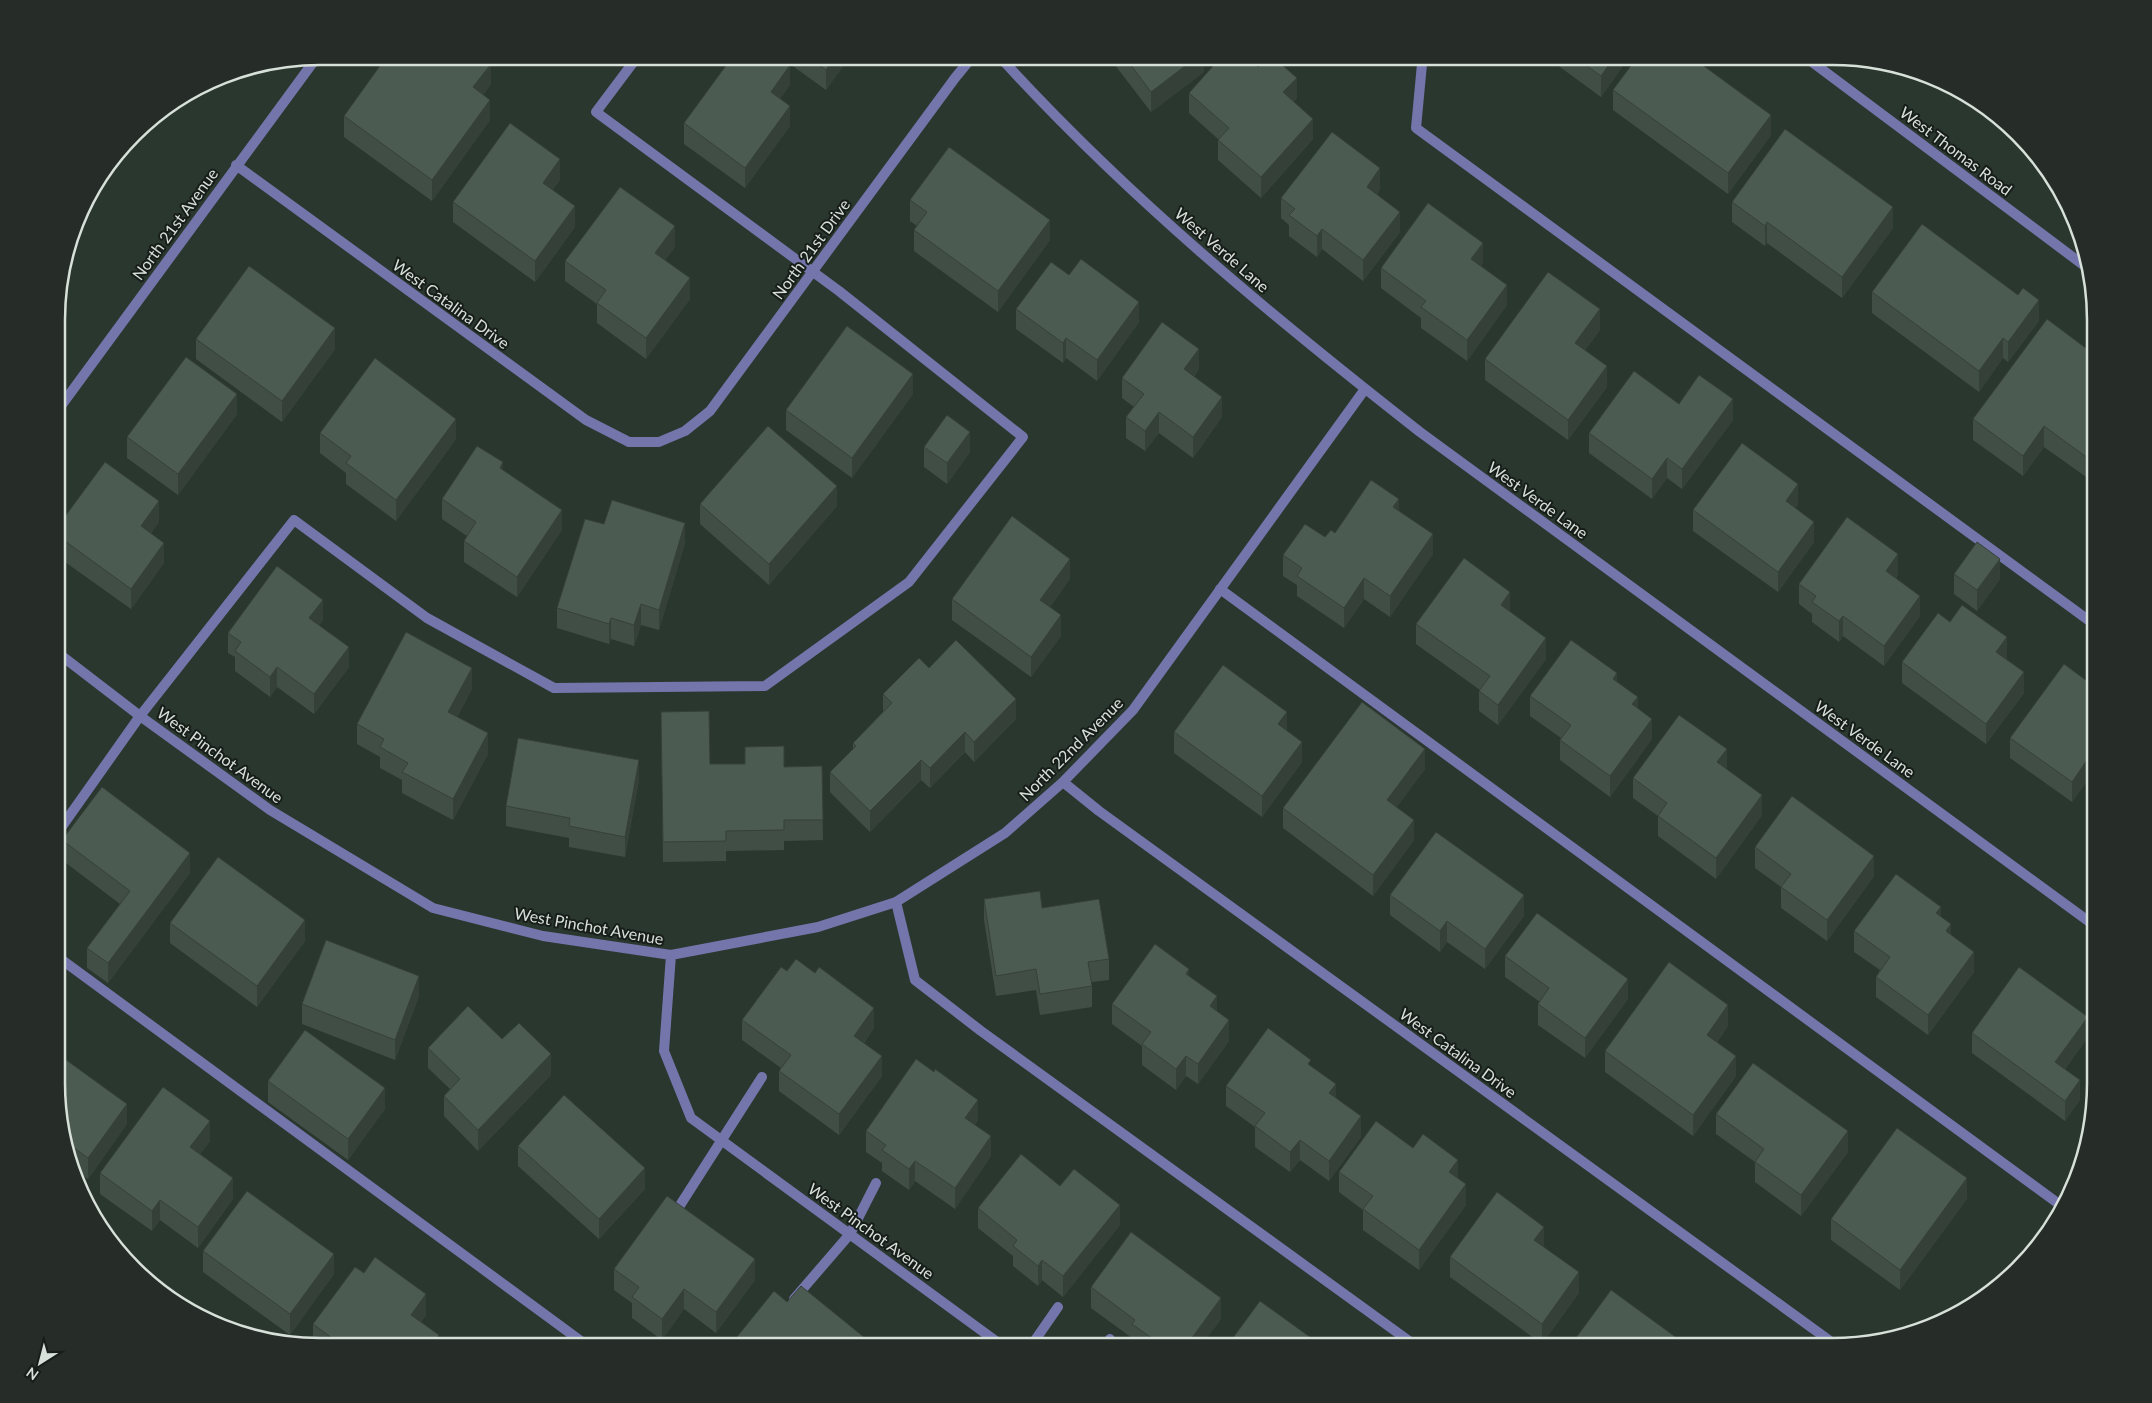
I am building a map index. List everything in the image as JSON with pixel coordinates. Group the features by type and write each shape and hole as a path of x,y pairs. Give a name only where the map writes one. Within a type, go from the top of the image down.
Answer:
{"street":[{"path":"65,822 140,716 294,520 427,618 554,688 764,686 909,582 1023,437 814,272 596,112 631,65"},
{"name":"North 21st Drive","path":"659,442 685,431 710,411 966,65"},
{"name":"West Verde Lane","path":"1007,65 1130,188 1221,272 1365,389 1436,444 2087,920"},
{"path":"1422,65 1416,128 2087,619"},
{"name":"West Thomas Road","path":"1816,65 2080,263"},
{"name":"North 21st Avenue","path":"65,400 311,66"},
{"name":"West Catalina Drive","path":"236,165 586,420 629,442 659,442"},
{"name":"North 22nd Avenue","path":"671,955 818,928 896,902 1005,833 1063,782 1133,710 1365,389"},
{"path":"1220,589 2057,1203"},
{"name":"West Pinchot Avenue","path":"65,658 140,716 270,810 433,908 543,936 671,955 664,1051 691,1118 993,1338"},
{"name":"West Catalina Drive","path":"1063,782 1115,823 1826,1338"},
{"path":"896,902 915,980 997,1042 1405,1338"},
{"path":"65,962 577,1338"},
{"path":"677,1210 762,1077"},
{"path":"789,1306 850,1234 876,1182"},
{"path":"1036,1338 1058,1307"}],"building":[{"path":"381,65 490,65 473,87 490,100 432,180 344,116"},
{"path":"726,65 790,65 771,92 790,106 745,168 684,123"},
{"path":"819,65 829,65 826,70"},
{"path":"1131,65 1186,65 1151,92"},
{"path":"1214,65 1256,65 1258,67 1260,65 1282,65 1297,78 1283,92 1313,119 1261,177 1218,140 1229,128 1189,93"},
{"path":"1586,65 1609,65 1601,76"},
{"path":"1631,65 1702,65 1771,115 1728,173 1613,90"},
{"path":"510,123 560,159 543,183 575,206 535,261 453,202"},
{"path":"1785,129 1893,207 1842,277 1767,222 1765,226 1732,202"},
{"path":"1332,132 1380,168 1367,187 1400,212 1363,260 1322,229 1317,236 1289,215 1295,209 1281,198"},
{"path":"949,147 1050,220 998,291 914,230 927,212 910,200"},
{"path":"620,187 675,226 655,253 690,278 646,338 597,303 606,290 565,261"},
{"path":"1428,203 1483,243 1471,259 1507,285 1467,340 1421,307 1426,301 1381,268"},
{"path":"1922,224 2018,295 2023,288 2039,300 2008,342 2003,338 1979,371 1872,292"},
{"path":"1081,259 1139,302 1097,360 1066,338 1063,343 1016,309 1051,262 1069,275"},
{"path":"249,266 335,328 282,401 196,339"},
{"path":"1548,272 1600,309 1575,343 1607,366 1568,420 1485,359"},
{"path":"2047,319 2087,349 2087,458 2044,426 2023,456 1973,419"},
{"path":"1162,322 1199,349 1184,369 1222,397 1193,437 1159,412 1145,431 1126,417 1144,394 1122,378"},
{"path":"847,326 913,374 852,458 786,410"},
{"path":"186,357 237,394 178,474 127,437"},
{"path":"375,358 456,419 396,500 346,463 351,456 320,433"},
{"path":"1634,371 1679,404 1699,375 1733,399 1682,469 1667,458 1652,479 1589,433"},
{"path":"947,415 970,432 947,463 924,447"},
{"path":"768,426 837,486 769,564 700,504"},
{"path":"1742,443 1798,484 1786,501 1814,522 1778,572 1693,510"},
{"path":"477,446 503,462 500,468 562,510 517,577 464,541 476,522 442,499"},
{"path":"105,462 159,501 141,526 164,543 131,589 65,541 65,516"},
{"path":"1371,480 1399,499 1393,507 1433,534 1390,596 1364,578 1344,608 1297,576 1302,568 1283,555 1305,524 1325,537 1331,530 1335,533"},
{"path":"612,500 685,523 659,610 641,604 634,625 611,618 609,624 557,608 585,519 604,524"},
{"path":"1012,516 1070,559 1040,600 1061,615 1031,657 952,599"},
{"path":"1847,517 1898,554 1886,571 1920,596 1884,646 1843,616 1839,621 1812,602 1816,596 1799,584"},
{"path":"1977,542 2000,559 1977,590 1954,574"},
{"path":"1464,558 1510,592 1501,605 1546,638 1498,705 1479,691 1490,676 1416,624"},
{"path":"277,566 323,600 309,618 349,647 314,694 277,667 270,677 235,651 241,642 228,633"},
{"path":"1962,605 2007,637 1996,652 2024,672 1986,724 1902,662 1938,613 1950,622"},
{"path":"406,632 472,668 448,712 488,733 453,799 402,772 408,763 380,747 384,739 357,724"},
{"path":"956,640 1016,699 974,742 965,732 930,768 921,760 870,811 830,772 856,746 853,743 892,703 883,694 919,658 929,668"},
{"path":"1571,640 1617,673 1613,679 1638,697 1632,704 1652,719 1610,776 1560,740 1571,725 1530,696"},
{"path":"2064,664 2087,681 2087,760 2072,782 2010,738"},
{"path":"1223,665 1287,712 1278,724 1302,742 1262,796 1174,732"},
{"path":"1362,702 1425,749 1387,800 1414,820 1373,875 1283,808"},
{"path":"709,711 710,764 745,764 745,747 784,746 784,767 822,766 823,820 784,820 784,830 726,831 726,841 663,842 661,712"},
{"path":"1679,715 1727,749 1717,762 1762,795 1716,858 1658,816 1667,803 1633,778"},
{"path":"518,738 639,760 625,837 569,826 570,818 506,806"},
{"path":"102,787 190,853 108,963 87,948 130,891 65,842 65,836"},
{"path":"1792,796 1874,856 1827,920 1781,887 1791,874 1755,847"},
{"path":"1436,832 1524,895 1485,949 1447,921 1440,931 1390,895"},
{"path":"218,857 305,920 257,986 170,923"},
{"path":"1896,874 1941,907 1936,913 1951,924 1946,931 1974,952 1928,1015 1876,977 1890,957 1854,931"},
{"path":"1040,891 1042,908 1099,899 1109,959 1088,962 1092,986 1040,994 1036,969 996,976 984,899"},
{"path":"1537,913 1628,979 1585,1038 1538,1004 1549,988 1505,956"},
{"path":"326,940 419,976 395,1040 302,1004"},
{"path":"1155,944 1189,969 1186,974 1217,996 1210,1006 1229,1020 1198,1064 1186,1056 1176,1069 1142,1044 1151,1032 1112,1004"},
{"path":"796,959 815,973 819,967 874,1008 854,1036 882,1056 839,1114 779,1071 791,1055 742,1020 781,967 787,971"},
{"path":"1669,962 1728,1005 1707,1035 1736,1056 1693,1115 1605,1051"},
{"path":"2019,967 2087,1016 2055,1062 2080,1080 2065,1101 1972,1033"},
{"path":"468,1006 502,1039 519,1023 551,1054 478,1130 444,1096 460,1079 428,1048"},
{"path":"1268,1028 1311,1060 1308,1064 1336,1084 1329,1093 1361,1116 1329,1161 1300,1140 1290,1152 1255,1126 1265,1113 1226,1086"},
{"path":"305,1030 385,1088 348,1139 268,1081"},
{"path":"65,1059 127,1104 88,1158 74,1148 70,1133 67,1117"},
{"path":"916,1059 934,1072 935,1069 978,1100 965,1118 991,1136 955,1188 915,1161 909,1169 882,1150 886,1145 866,1131"},
{"path":"1753,1063 1848,1131 1801,1195 1755,1162 1764,1149 1716,1114"},
{"path":"163,1087 210,1121 190,1147 233,1178 198,1227 160,1200 152,1211 100,1173"},
{"path":"564,1095 645,1168 599,1219 518,1146"},
{"path":"1376,1121 1413,1148 1423,1134 1458,1160 1449,1172 1466,1184 1419,1250 1363,1209 1373,1196 1339,1172"},
{"path":"1897,1128 1967,1178 1900,1270 1831,1219"},
{"path":"1021,1154 1060,1186 1074,1169 1120,1205 1063,1276 1042,1260 1038,1266 1013,1246 1017,1240 978,1208"},
{"path":"247,1191 334,1254 290,1314 203,1251"},
{"path":"1497,1192 1544,1227 1534,1240 1579,1272 1542,1324 1450,1257"},
{"path":"667,1196 755,1259 716,1312 684,1289 662,1319 632,1297 639,1287 614,1269"},
{"path":"1131,1232 1221,1298 1192,1338 1152,1338 1132,1324 1135,1320 1091,1287"},
{"path":"375,1257 426,1294 411,1315 439,1335 437,1338 332,1338 313,1324 355,1267 364,1273"},
{"path":"801,1286 865,1338 736,1338 774,1291 787,1302"},
{"path":"1611,1290 1677,1338 1576,1338"},
{"path":"1260,1301 1310,1337 1309,1338 1233,1338"}]}
